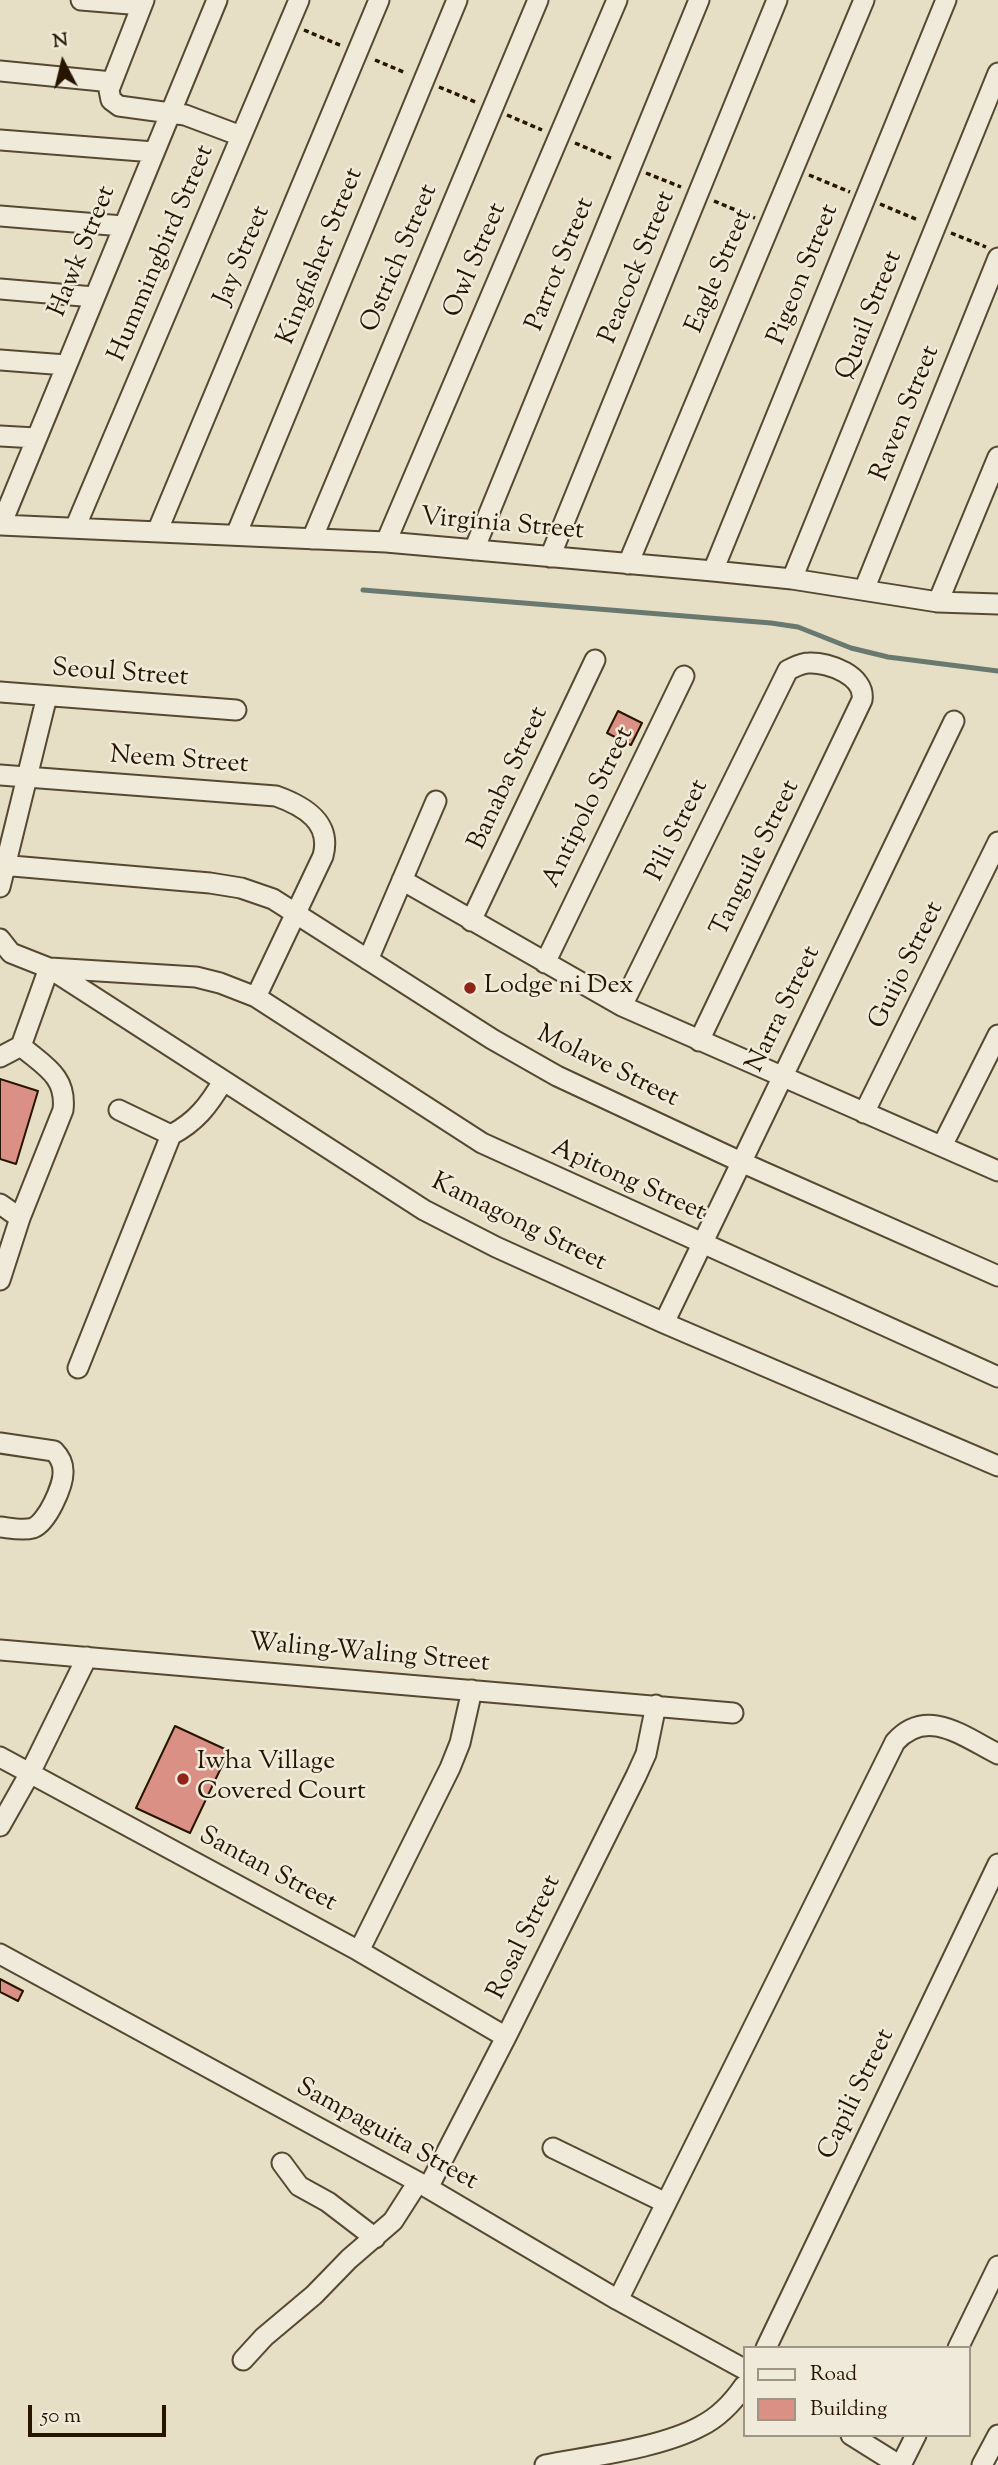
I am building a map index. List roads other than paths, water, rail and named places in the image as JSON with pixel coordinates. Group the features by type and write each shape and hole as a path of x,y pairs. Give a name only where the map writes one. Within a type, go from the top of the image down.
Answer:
{"street":[{"path":"81,0 143,3 112,82 109,95 115,104 198,118 241,136"},
{"name":"Hawk Street","path":"0,525 217,0"},
{"name":"Hummingbird Street","path":"75,528 299,0"},
{"name":"Jay Street","path":"157,532 379,0"},
{"name":"Kingfisher Street","path":"236,535 457,0"},
{"name":"Ostrich Street","path":"312,538 538,0"},
{"name":"Owl Street","path":"386,542 617,0"},
{"name":"Parrot Street","path":"474,550 699,0"},
{"name":"Peacock Street","path":"550,557 777,0"},
{"name":"Eagle Street","path":"628,564 863,0"},
{"name":"Pigeon Street","path":"713,571 946,0"},
{"path":"0,71 112,82"},
{"name":"Quail Street","path":"792,579 998,73"},
{"path":"0,140 154,152"},
{"path":"0,216 123,226"},
{"name":"Raven Street","path":"864,590 992,253"},
{"path":"0,289 94,297"},
{"path":"0,360 66,365"},
{"path":"0,436 36,439"},
{"path":"937,602 998,457"},
{"name":"Virginia Street","path":"0,525 386,542 792,579 937,602 998,604"},
{"name":"Banaba Street","path":"471,920 595,660"},
{"name":"Pili Street","path":"622,1006 788,670 797,665 815,663 854,678 860,684 862,700"},
{"name":"Antipolo Street","path":"545,963 684,676"},
{"name":"Seoul Street","path":"0,692 236,710"},
{"path":"0,887 2,866 47,696"},
{"name":"Tanguile Street","path":"699,1041 862,700"},
{"name":"Narra Street","path":"664,1323 954,721"},
{"name":"Neem Street","path":"0,775 276,796 297,803 312,813 319,822 326,847 297,912"},
{"path":"368,960 436,801"},
{"name":"Guijo Street","path":"864,1113 998,842"},
{"name":"Molave Street","path":"2,866 210,883 241,888 273,899 525,1058 741,1162 998,1276"},
{"path":"402,880 622,1006 998,1171"},
{"path":"256,997 297,912"},
{"path":"0,1057 21,1046 49,968 4,951"},
{"name":"Apitong Street","path":"49,968 196,977 256,997 482,1143 998,1377"},
{"name":"Kamagong Street","path":"49,968 447,1223 664,1323 998,1466"},
{"path":"942,1146 998,1035"},
{"path":"0,1280 20,1218 63,1110 64,1100 58,1078 21,1046"},
{"path":"78,1368 171,1135 194,1121 210,1103 223,1081"},
{"path":"118,1110 171,1135"},
{"path":"0,1204 20,1218"},
{"path":"0,1443 50,1450 59,1457 63,1470 63,1479 49,1513 37,1527 0,1527"},
{"name":"Waling-Waling Street","path":"0,1650 733,1713"},
{"path":"0,1826 30,1773 87,1657"},
{"path":"359,1951 450,1768 460,1744 472,1690"},
{"name":"Rosal Street","path":"243,2360 264,2337 393,2221 423,2185 506,2037 646,1754 656,1705"},
{"path":"618,2300 895,1742 905,1731 929,1724 941,1726 998,1754"},
{"name":"Santan Street","path":"0,1757 359,1951 506,2037"},
{"name":"Capili Street","path":"767,2346 998,1864"},
{"name":"Sampaguita Street","path":"0,1954 423,2185 618,2300 743,2368"},
{"path":"553,2148 666,2203"},
{"path":"282,2163 299,2186 328,2202 375,2238"},
{"path":"959,2346 998,2266"},
{"path":"544,2465 655,2443 686,2434 723,2411 743,2387"},
{"path":"982,2465 998,2435"},
{"path":"854,2437 900,2465 915,2437"}],"waterway":[{"path":"363,590 771,623 798,627 851,648 888,657 998,671"}],"place":[{"name":"Lodge ni Dex","path":"470,988"},
{"name":"Iwha Village Covered Court","path":"183,1779"}]}
